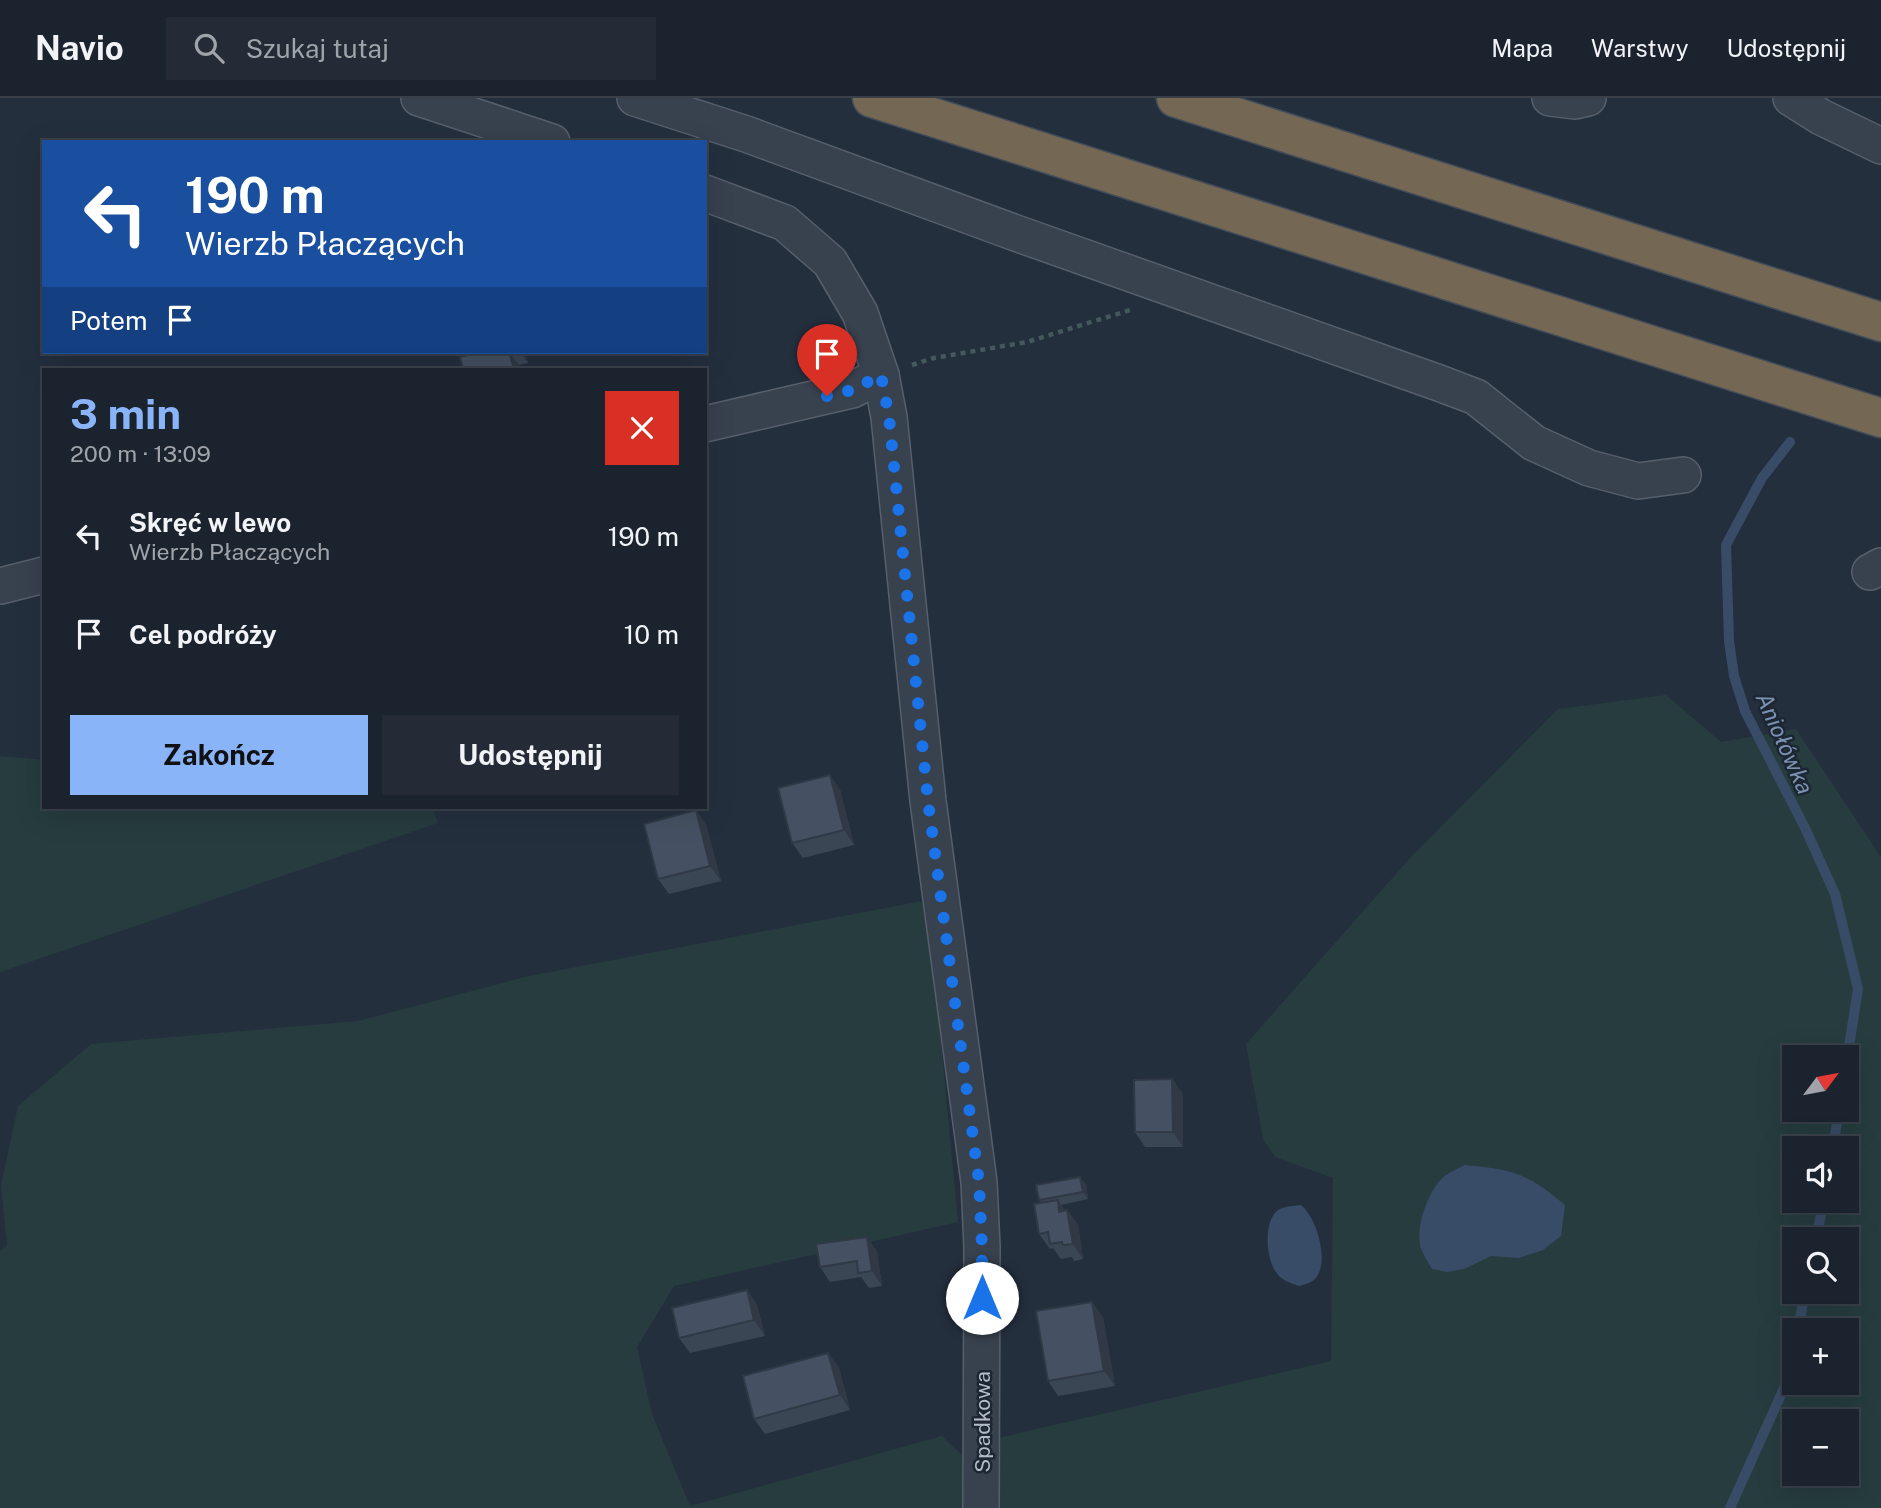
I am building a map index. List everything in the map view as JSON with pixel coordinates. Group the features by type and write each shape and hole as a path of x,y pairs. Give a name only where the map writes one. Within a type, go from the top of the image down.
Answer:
{"highway":[{"path":"872,98 1881,418"},
{"path":"1176,98 1881,322"}],"street":[{"path":"419,98 546,140"},
{"path":"635,98 746,134 1000,228 1476,397 1534,443 1588,468 1638,481 1683,475"},
{"path":"1550,98 1575,101 1588,98"},
{"path":"1791,98 1821,117 1881,146"},
{"name":"Spadkowa","path":"707,193 785,223 830,262 860,313 881,375 889,417 928,801 979,1182 982,1261 981,1508"},
{"path":"707,424 852,390 881,375"},
{"path":"0,586 42,576"}],"path":[{"path":"881,375 934,358 1027,342 1132,309"}],"green space":[{"path":"1666,695 1721,742 1796,729 1881,857 1881,1508 998,1508 998,1438 1331,1361 1333,1178 1275,1157 1263,1139 1246,1044 1409,859 1558,709"},
{"path":"0,756 42,760 42,809 433,809 438,823 0,972"},
{"path":"922,901 933,955 958,1222 674,1286 637,1347 652,1414 690,1506 942,1436 965,1458 974,1508 0,1508 0,1251 7,1246 1,1185 18,1106 91,1044 358,1021 529,976"}],"water":[{"path":"1465,1165 1508,1171 1541,1186 1565,1205 1561,1236 1543,1250 1519,1258 1491,1256 1464,1269 1447,1272 1432,1269 1419,1237 1425,1207 1440,1181"},
{"path":"1301,1205 1317,1230 1322,1253 1319,1273 1314,1280 1299,1286 1283,1279 1276,1272 1270,1259 1268,1234 1271,1219 1277,1211"}],"building":[{"path":"472,354 510,354 514,368 463,368 460,357"},
{"path":"830,775 844,830 792,843 778,788"},
{"path":"696,810 710,866 658,879 644,824"},
{"path":"1172,1079 1173,1132 1135,1132 1134,1080"},
{"path":"1080,1177 1083,1192 1039,1200 1036,1185"},
{"path":"1058,1200 1059,1212 1067,1210 1073,1244 1050,1244 1048,1232 1039,1234 1034,1204"},
{"path":"867,1237 872,1271 858,1273 857,1261 820,1267 816,1244"},
{"path":"747,1290 754,1320 679,1338 672,1308"},
{"path":"1092,1302 1104,1371 1048,1381 1036,1311"},
{"path":"828,1353 840,1395 754,1419 743,1376"}],"waterway":[{"name":"Aniołówka","path":"1790,442 1762,478 1726,545 1729,641 1734,676 1745,711 1805,828 1835,894 1858,989 1849,1045"},
{"name":"Aniołówka","path":"1835,1136 1837,1122"},
{"name":"Aniołówka","path":"1818,1227 1821,1213"},
{"name":"Aniołówka","path":"1800,1318 1803,1304"},
{"name":"Aniołówka","path":"1730,1508 1782,1393"}],"route":[{"path":"827,396 852,390 881,375 889,417 928,801 979,1182 982,1298"}]}
